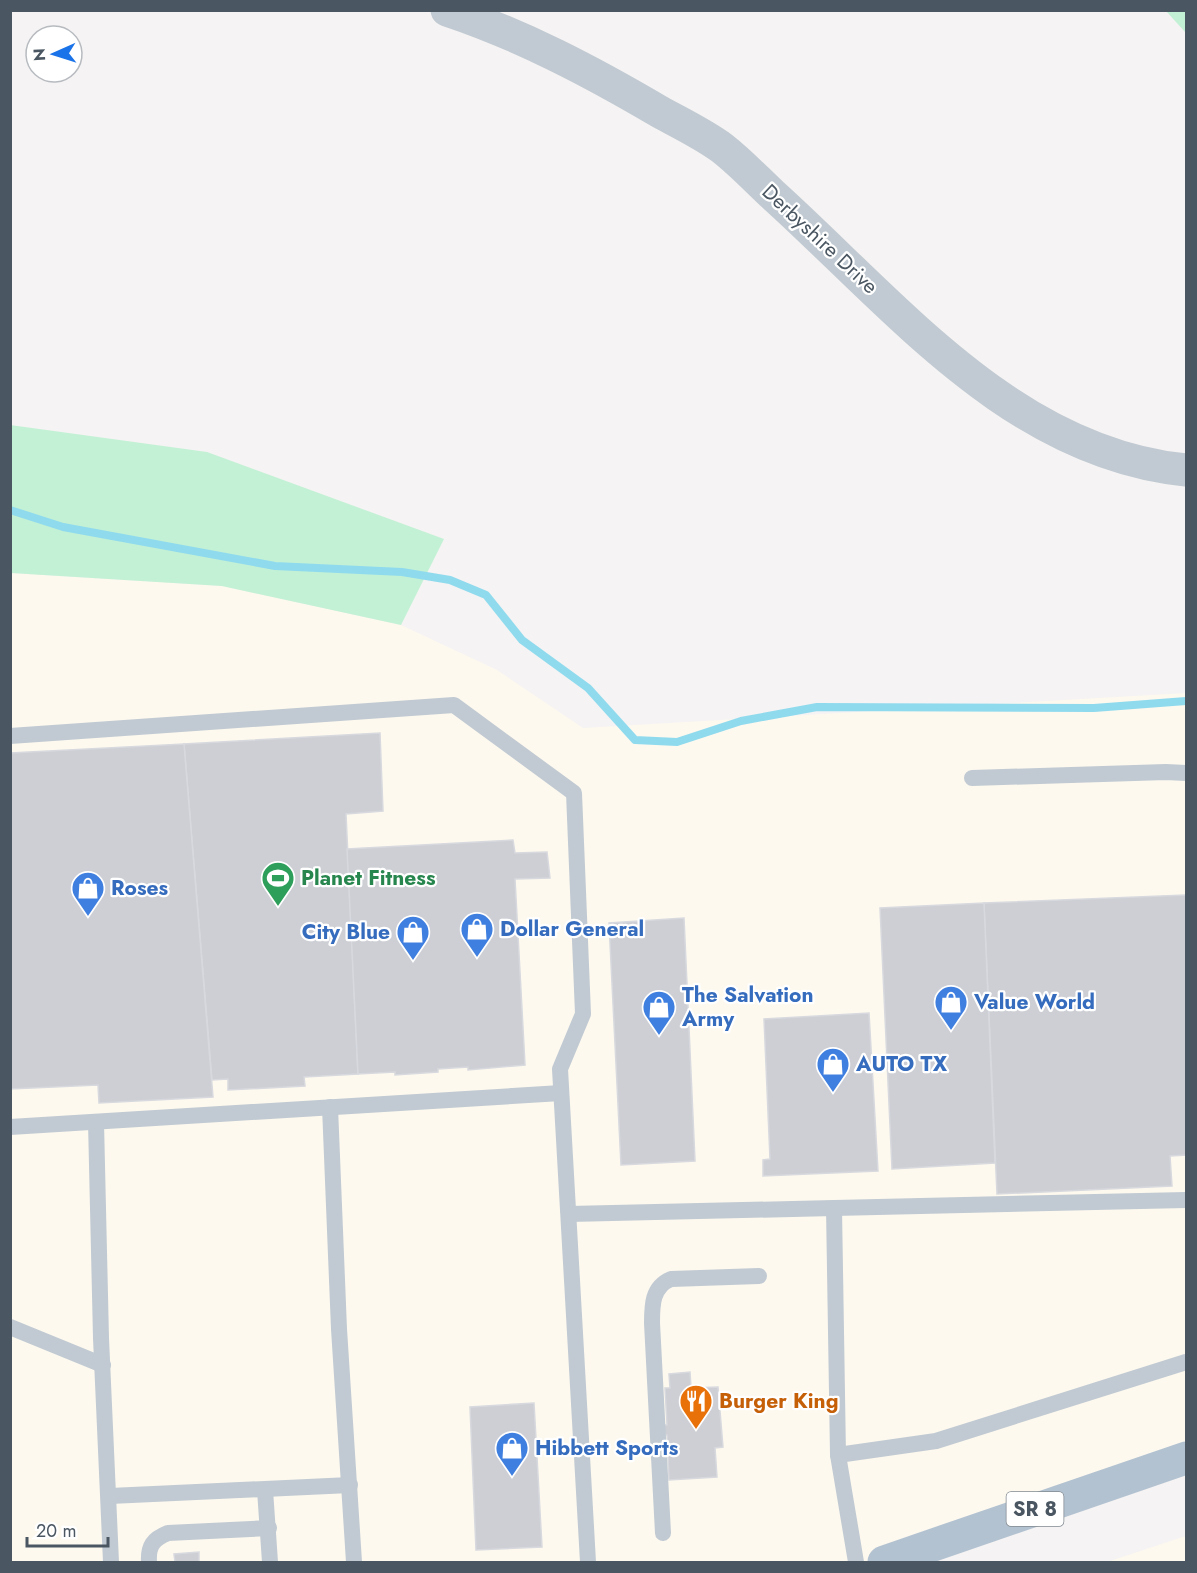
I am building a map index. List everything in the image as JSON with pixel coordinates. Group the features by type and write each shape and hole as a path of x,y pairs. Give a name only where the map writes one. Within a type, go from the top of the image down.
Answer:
{"main road":[{"name":"SR 8","path":"884,1563 1186,1458"}],"street":[{"name":"Derbyshire Drive","path":"447,10 482,22 596,75 721,148 927,338 993,393 1059,432 1118,456 1186,470"}],"lane":[{"path":"10,736 454,705 574,794 583,1014 560,1069 588,1563"},
{"path":"972,778 1186,773"},
{"path":"10,1127 561,1093"},
{"path":"330,1107 339,1329 354,1563"},
{"path":"96,1122 111,1563"},
{"path":"569,1214 1186,1200"},
{"path":"834,1208 838,1455 856,1563"},
{"path":"663,1533 652,1323 652,1303 656,1291 664,1282 671,1279 759,1276"},
{"path":"10,1327 103,1365"},
{"path":"838,1455 936,1441 1186,1362"},
{"path":"110,1496 350,1485"},
{"path":"265,1490 270,1563"},
{"path":"149,1563 150,1547 155,1538 168,1533 269,1528"}],"shaded area":[{"path":"10,573 222,586 401,625 497,670 583,728 1186,693 1186,1458 885,1562 11,1562"},
{"path":"1186,1536 1186,1562 1107,1562"}],"green space":[{"path":"1166,11 1186,11 1186,33"},
{"path":"10,425 207,452 444,539 401,625 222,586 11,573"}],"building":[{"path":"380,733 383,811 346,814 358,1074 304,1077 305,1086 228,1090 228,1079 212,1080 184,744"},
{"path":"184,744 213,1097 99,1103 98,1085 10,1089 10,753"},
{"path":"513,840 515,853 547,852 550,878 515,879 525,1065 468,1070 468,1067 438,1069 438,1072 395,1075 395,1072 358,1074 347,849"},
{"path":"1186,895 1186,1155 1170,1156 1172,1186 997,1194 984,903"},
{"path":"984,903 995,1163 892,1169 880,908"},
{"path":"684,918 695,1161 621,1165 609,923"},
{"path":"869,1013 878,1171 763,1176 763,1160 770,1159 764,1019"},
{"path":"690,1372 691,1388 718,1387 723,1447 715,1448 717,1477 669,1480 667,1435 662,1435 661,1425 667,1425 665,1388 670,1388 669,1374"},
{"path":"534,1403 542,1547 476,1550 470,1407"},
{"path":"199,1552 199,1562 175,1562 174,1554"}],"waterway":[{"path":"10,510 63,527 275,566 402,572 450,580 486,595 522,640 588,688 635,740 677,742 741,721 817,707 1094,708 1186,701"}],"place":[{"name":"Planet Fitness","path":"278,907"},
{"name":"Roses","path":"88,917"},
{"name":"Dollar General","path":"477,958"},
{"name":"City Blue","path":"413,961"},
{"name":"Value World","path":"951,1031"},
{"name":"The Salvation Army","path":"659,1036"},
{"name":"AUTO TX","path":"833,1093"},
{"name":"Burger King","path":"696,1430"},
{"name":"Hibbett Sports","path":"512,1477"}]}
